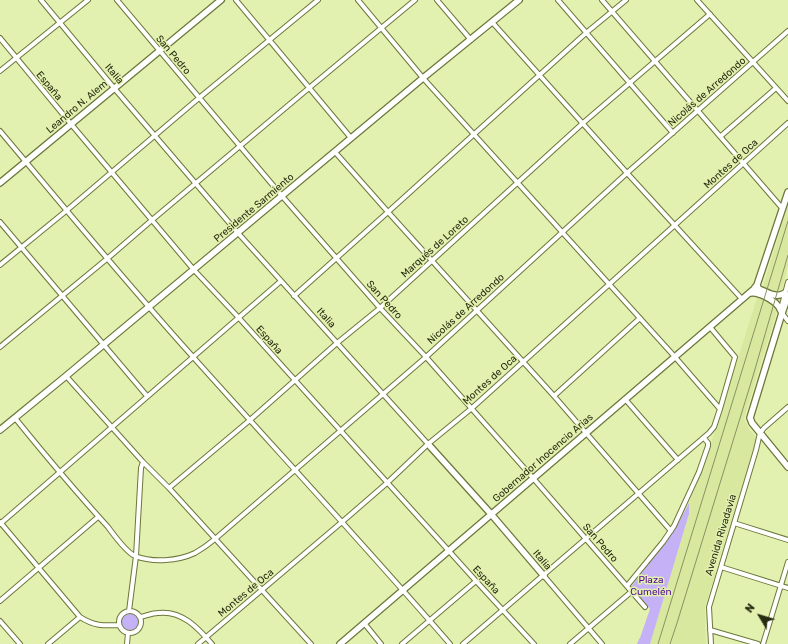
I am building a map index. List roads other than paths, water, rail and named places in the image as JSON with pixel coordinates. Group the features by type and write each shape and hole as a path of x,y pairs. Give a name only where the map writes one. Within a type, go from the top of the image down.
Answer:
{"street":[{"name":"Italia","path":"41,0 238,233 492,514 602,644"},
{"path":"0,71 88,0"},
{"name":"San Pedro","path":"117,0 282,196 380,308 472,408 645,607"},
{"name":"Leandro N. Alem","path":"0,183 220,0"},
{"path":"236,0 352,138"},
{"path":"0,265 318,0"},
{"path":"358,0 473,134 640,318 720,409"},
{"path":"0,347 415,0"},
{"path":"437,0 471,40"},
{"name":"Presidente Sarmiento","path":"0,430 519,0"},
{"path":"558,0 673,133"},
{"path":"602,0 782,208"},
{"path":"294,296 586,33 626,0"},
{"path":"697,0 788,101"},
{"name":"Marqués de Loreto","path":"169,488 250,420 337,343 380,308 583,123 710,14"},
{"path":"492,22 742,299"},
{"name":"Nicolás de Arredondo","path":"136,556 155,560 178,558 195,553 215,539 426,357 627,173 788,31"},
{"name":"España","path":"0,38 194,270 534,644"},
{"path":"721,136 776,88"},
{"name":"Montes de Oca","path":"198,644 342,522 387,483 428,444 472,408 788,123"},
{"path":"0,131 66,211 193,357 450,644"},
{"path":"335,152 476,311 554,396 671,531"},
{"path":"786,295 773,295 759,289 757,285 788,192"},
{"path":"0,222 147,396"},
{"path":"119,625 97,625 80,617 0,523 281,281"},
{"path":"788,282 782,313 750,418 760,433 788,466"},
{"name":"Gobernador Inocencio Arias","path":"340,644 757,285"},
{"path":"749,293 758,293 772,300 779,307 788,321"},
{"path":"554,396 640,318"},
{"path":"463,644 710,434 720,409 735,360 734,355 710,327"},
{"path":"66,376 311,644"},
{"path":"625,399 678,460"},
{"path":"760,433 788,407"},
{"path":"14,418 128,551 136,556"},
{"name":"Avenida Rivadavia","path":"711,644 709,607 760,433"},
{"path":"627,586 671,531 699,472 708,443 704,438"},
{"path":"129,611 136,556 141,468 143,462"},
{"path":"0,601 98,517"},
{"path":"734,523 788,540"},
{"path":"762,644 788,562"},
{"path":"721,567 788,588"},
{"path":"402,644 476,581"},
{"path":"570,644 631,592"},
{"path":"129,611 135,613 140,617 140,628 134,632 128,633 122,630 119,625 120,617 126,612 129,611"},
{"path":"140,617 159,613 175,614 195,626 212,644"},
{"path":"48,644 80,617"},
{"path":"0,621 20,644"},
{"path":"364,624 381,644"},
{"path":"710,630 758,644"},
{"path":"127,644 128,633"}],"railway":[{"path":"658,644 788,221"},
{"path":"670,644 753,376 788,255"}],"park label":[{"name":"Plaza Cumelén","path":"651,586"}]}
